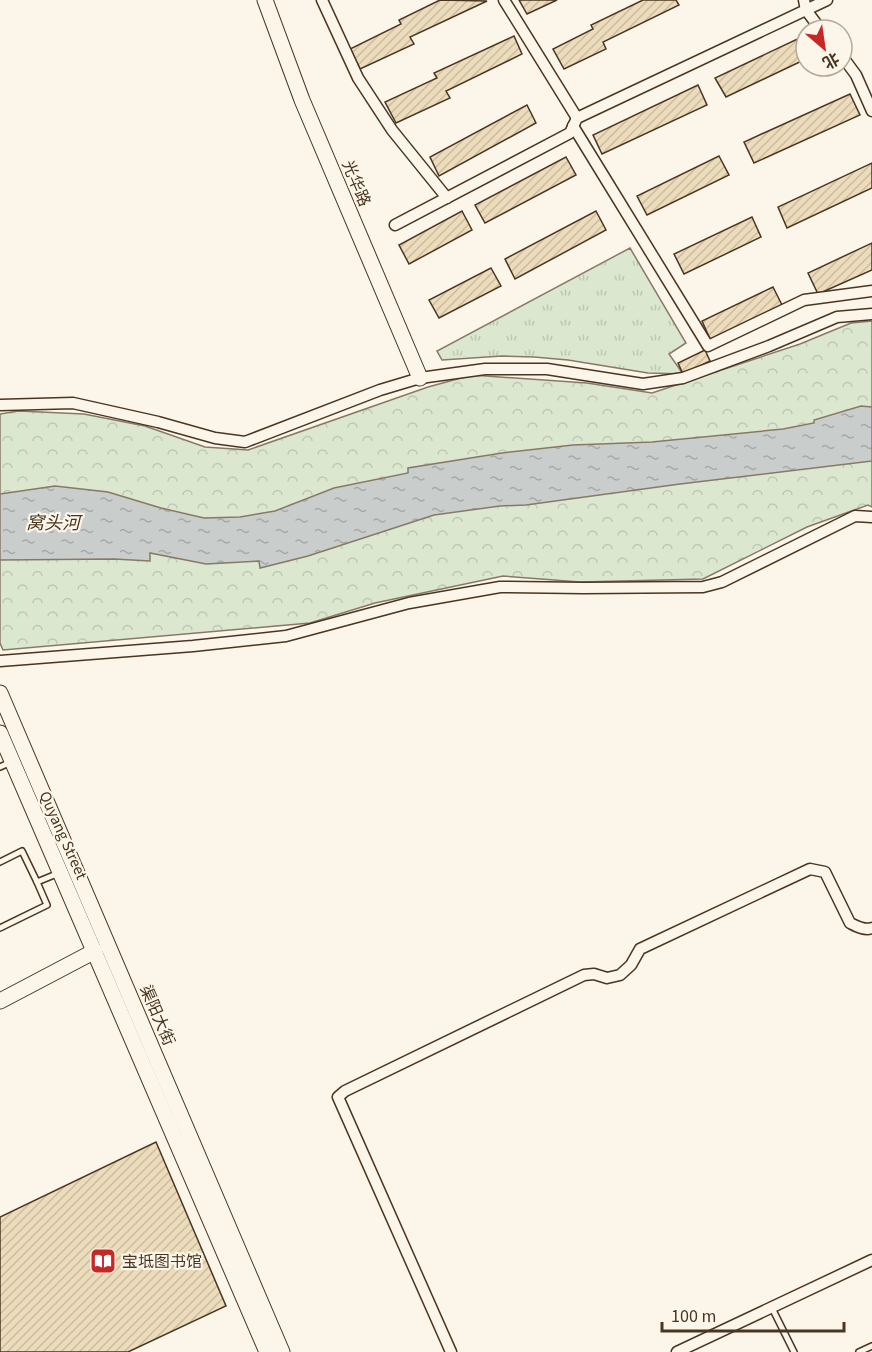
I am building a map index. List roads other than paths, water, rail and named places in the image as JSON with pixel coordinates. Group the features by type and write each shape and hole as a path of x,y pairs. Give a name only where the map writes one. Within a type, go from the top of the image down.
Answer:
{"main road":[{"name":"光华路","path":"265,0 302,100 420,378"},
{"name":"渠阳大街","path":"0,693 282,1352"},
{"name":"Quyang Street","path":"0,733 6,764 60,872 95,951"},
{"name":"渠阳大街","path":"95,951 267,1352"},
{"path":"0,1002 95,951"}],"street":[{"path":"322,0 358,78 392,130 447,198"},
{"path":"504,0 708,346 804,300 872,291"},
{"path":"395,225 570,133 575,122 805,5 827,0"},
{"path":"805,5 813,18"},
{"path":"854,72 872,111"},
{"path":"0,405 73,403 158,422 215,438 245,442 380,390 420,378 485,369 547,369 642,384 683,378 769,346 837,317 872,314"},
{"path":"0,661 193,646 286,636 409,603 500,587 703,587 722,582 855,516 872,517"},
{"path":"451,1352 338,1097 345,1091 584,975 594,974 607,978 620,975 631,966 640,949 810,869 825,872 850,923 872,928"},
{"path":"677,1352 872,1260"}],"lane":[{"path":"0,862 22,851 47,904 0,928"},
{"path":"37,882 60,872"},
{"path":"772,1307 794,1352"},
{"path":"859,1352 872,1346"}],"water":[{"name":"窝头河","path":"861,406 872,407 872,461 434,515 308,556 260,568 259,561 206,564 150,553 150,561 0,560 0,494 55,486 108,492 204,518 240,517 275,511 334,488 408,473 408,468 502,453 573,445 652,442 783,429 814,423 814,420"}],"place":[{"name":"宝坻图书馆","path":"103,1261"}]}
